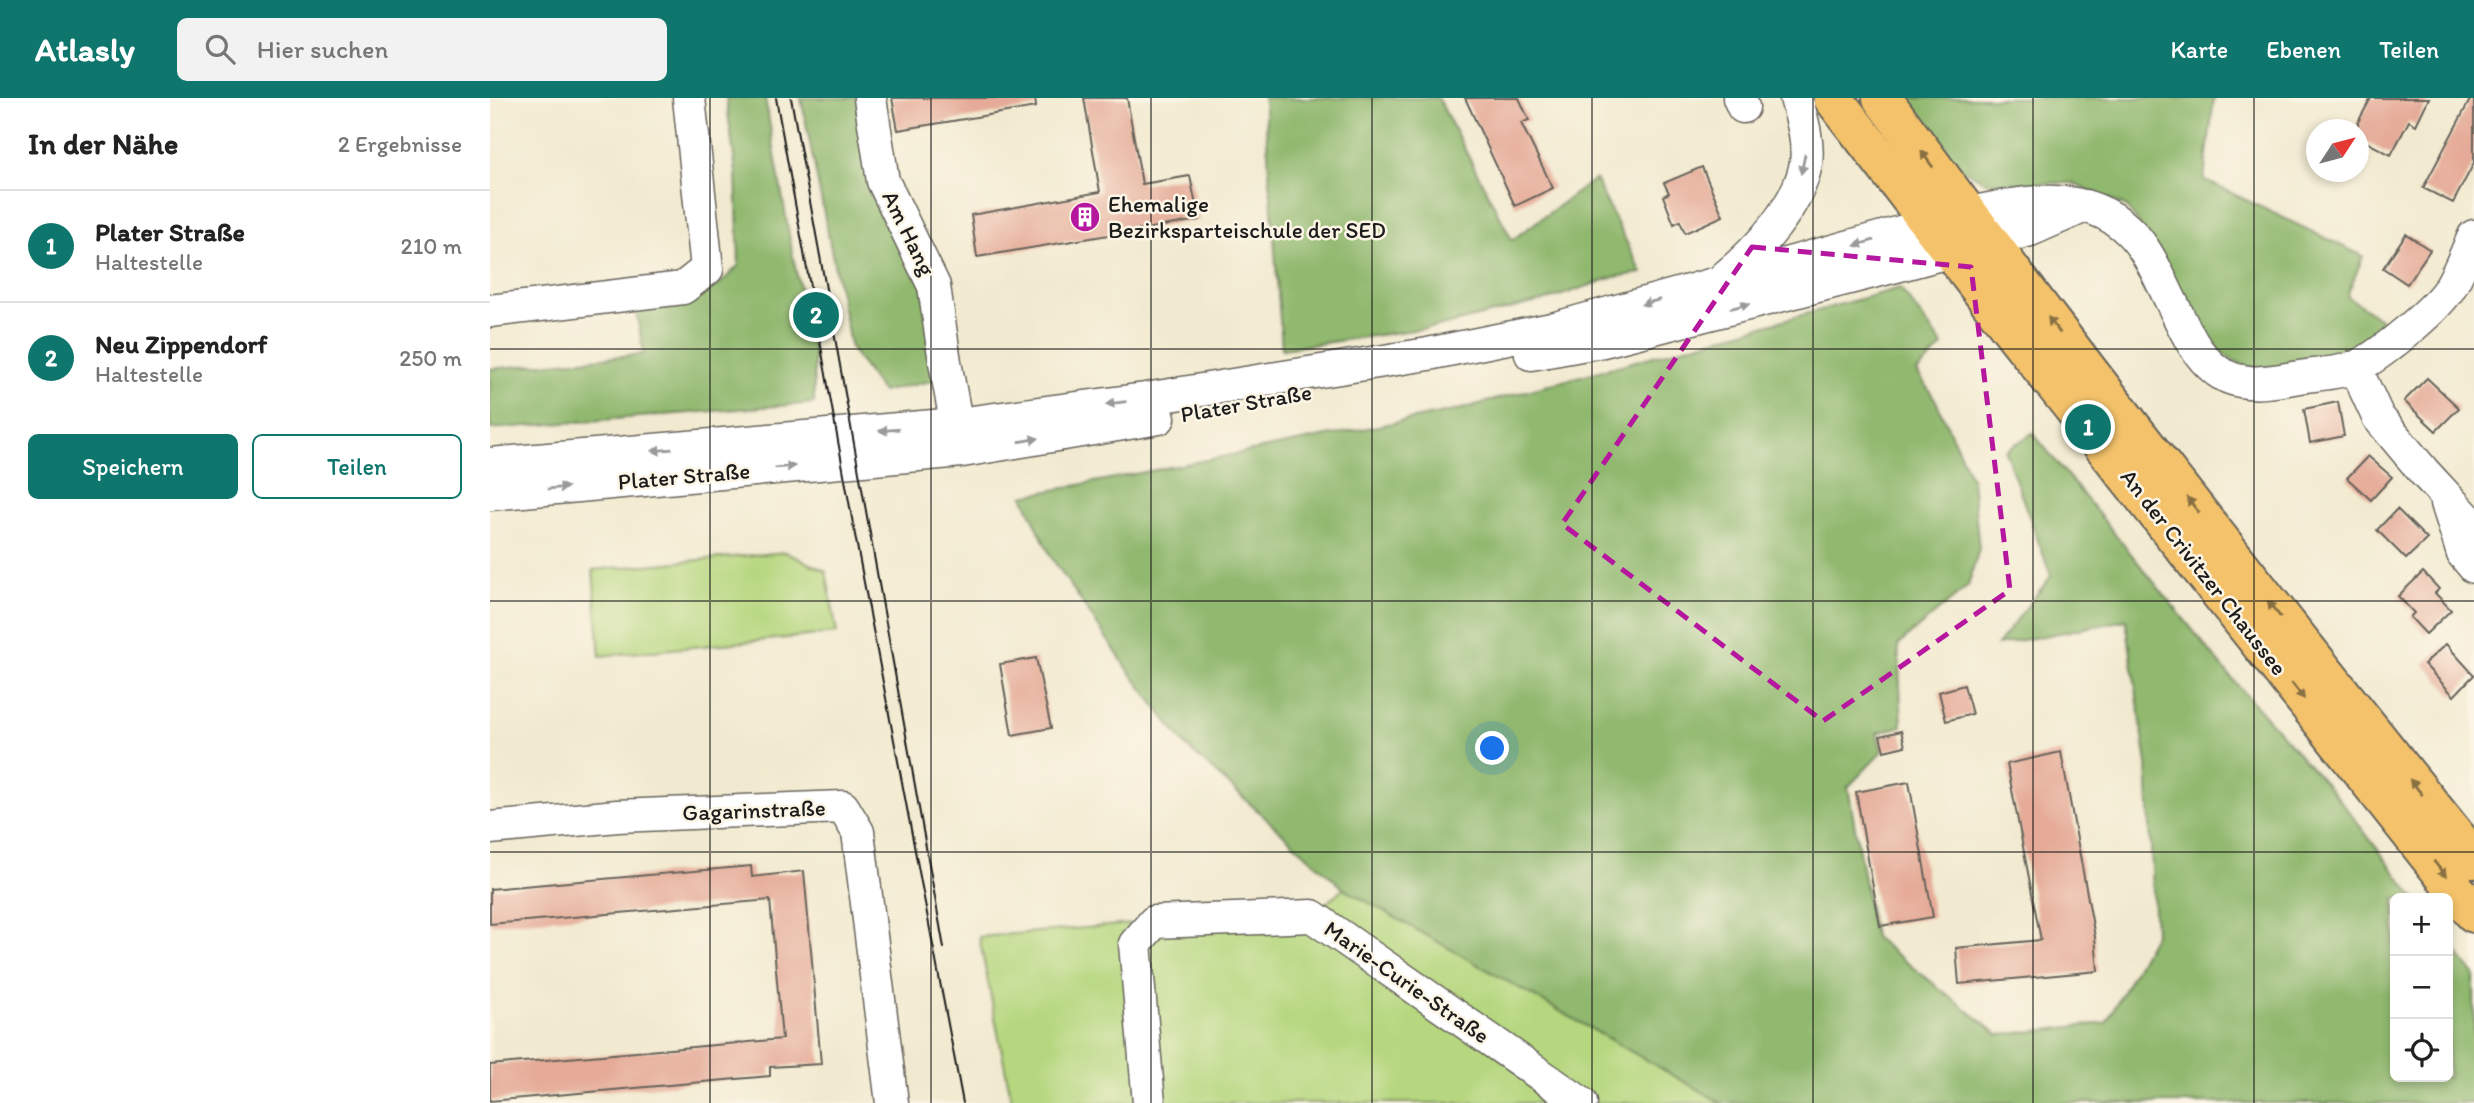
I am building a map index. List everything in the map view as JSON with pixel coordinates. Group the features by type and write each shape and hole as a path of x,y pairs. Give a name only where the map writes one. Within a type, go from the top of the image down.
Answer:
{"main road":[{"name":"An der Crivitzer Chaussee","path":"1833,98 2474,913"},
{"name":"An der Crivitzer Chaussee","path":"1882,98 2235,559 2474,859"}],"street":[{"path":"490,312 683,288 707,269 689,98"},
{"name":"Am Hang","path":"870,98 883,181 934,286 959,438"},
{"path":"1717,283 1751,256 1773,230 1798,184 1805,165 1807,144 1796,98"},
{"name":"Plater Straße","path":"490,494 959,438 1603,341 1979,226 2030,230 2085,206 2098,210 2119,223 2140,244 2193,344 2214,369 2226,377 2245,383 2258,383 2355,368"},
{"path":"2474,236 2449,289 2404,333 2355,368 2378,416 2474,526"},
{"name":"Plater Straße","path":"490,464 959,438 1145,399 1429,354 1552,329 1717,283 1940,237"},
{"path":"2443,492 2463,554 2474,567"},
{"name":"Gagarinstraße","path":"490,828 617,816 843,807 858,832 892,1103"},
{"name":"Marie-Curie-Straße","path":"1149,1103 1135,944 1154,922 1312,916 1581,1103"}],"highlighted area":[{"path":"1752,247 1971,267 2010,590 1823,721 1562,524"}],"green space":[{"path":"726,98 765,98 793,257 814,355 814,403 490,429 490,369 644,354 636,310 679,304 720,284 739,265 736,172"},
{"path":"801,98 870,98 949,377 882,392 851,349"},
{"path":"1264,98 1438,98 1512,240 1595,179 1642,273 1614,277 1550,299 1441,326 1282,349"},
{"path":"1901,98 2214,98 2204,180 2363,256 2347,296 2390,326 2334,363 2253,369 2228,358 2205,337 2162,256 2127,207 2073,183 1988,183 1945,159"},
{"path":"1900,288 1943,346 1917,372 1935,399 1972,480 1979,549 1968,586 1898,645 1902,726 1877,733 1882,752 1848,787 1874,937 1999,1035 2106,1023 2155,933 2147,764 2126,620 1997,645 2051,576 2005,451 2033,433 2234,681 2339,799 2411,893 2390,893 2390,1082 2453,1082 2453,948 2474,975 2474,1103 1722,1103 1343,888 1186,746 1131,674 1051,557 1023,496 1454,411"},
{"path":"785,552 826,571 837,633 600,656 593,570"},
{"path":"1343,888 1722,1103 1012,1103 979,937 1154,922 1312,916"}],"building":[{"path":"892,98 1035,98 1036,107 898,130"},
{"name":"Ehemalige Bezirksparteischule der SED","path":"1084,98 1127,98 1142,184 1190,176 1199,220 977,257 971,215 1100,192"},
{"path":"1465,98 1519,98 1529,120 1521,123 1553,188 1515,206"},
{"path":"2371,98 2429,98 2416,125 2409,121 2391,155 2369,144 2369,119 2360,119"},
{"path":"2471,98 2474,98 2474,163 2453,203 2423,188"},
{"path":"1702,167 1723,216 1685,233 1680,221 1674,224 1663,196 1669,193 1664,183"},
{"path":"2406,234 2430,250 2407,284 2383,268"},
{"path":"2427,378 2459,408 2436,431 2404,401"},
{"path":"2338,402 2344,436 2310,443 2304,409"},
{"path":"2368,456 2392,477 2371,500 2347,478"},
{"path":"2397,509 2427,539 2406,559 2377,530"},
{"path":"2423,572 2439,589 2435,593 2451,610 2426,634 2410,617 2414,613 2398,596"},
{"path":"2446,644 2474,675 2454,696 2424,664"},
{"path":"1036,658 1051,728 1012,735 1000,664"},
{"path":"1964,685 1972,714 1946,721 1939,692"},
{"path":"1901,731 1905,746 1884,751 1880,736"},
{"path":"2061,752 2095,937 2098,971 1959,984 1956,948 2041,940 2007,764"},
{"path":"1909,782 1933,917 1880,926 1856,792"},
{"path":"751,866 752,877 804,871 821,1064 770,1067 770,1076 490,1101 490,1065 782,1039 770,900 490,924 490,889"}],"tram line":[{"path":"776,98 855,535 963,1103"},
{"path":"791,98 944,948"}],"place":[{"name":"Ehemalige Bezirksparteischule der SED","path":"1085,217"},
{"name":"Neu Zippendorf","path":"816,315"},
{"name":"Plater Straße","path":"2088,427"}]}
